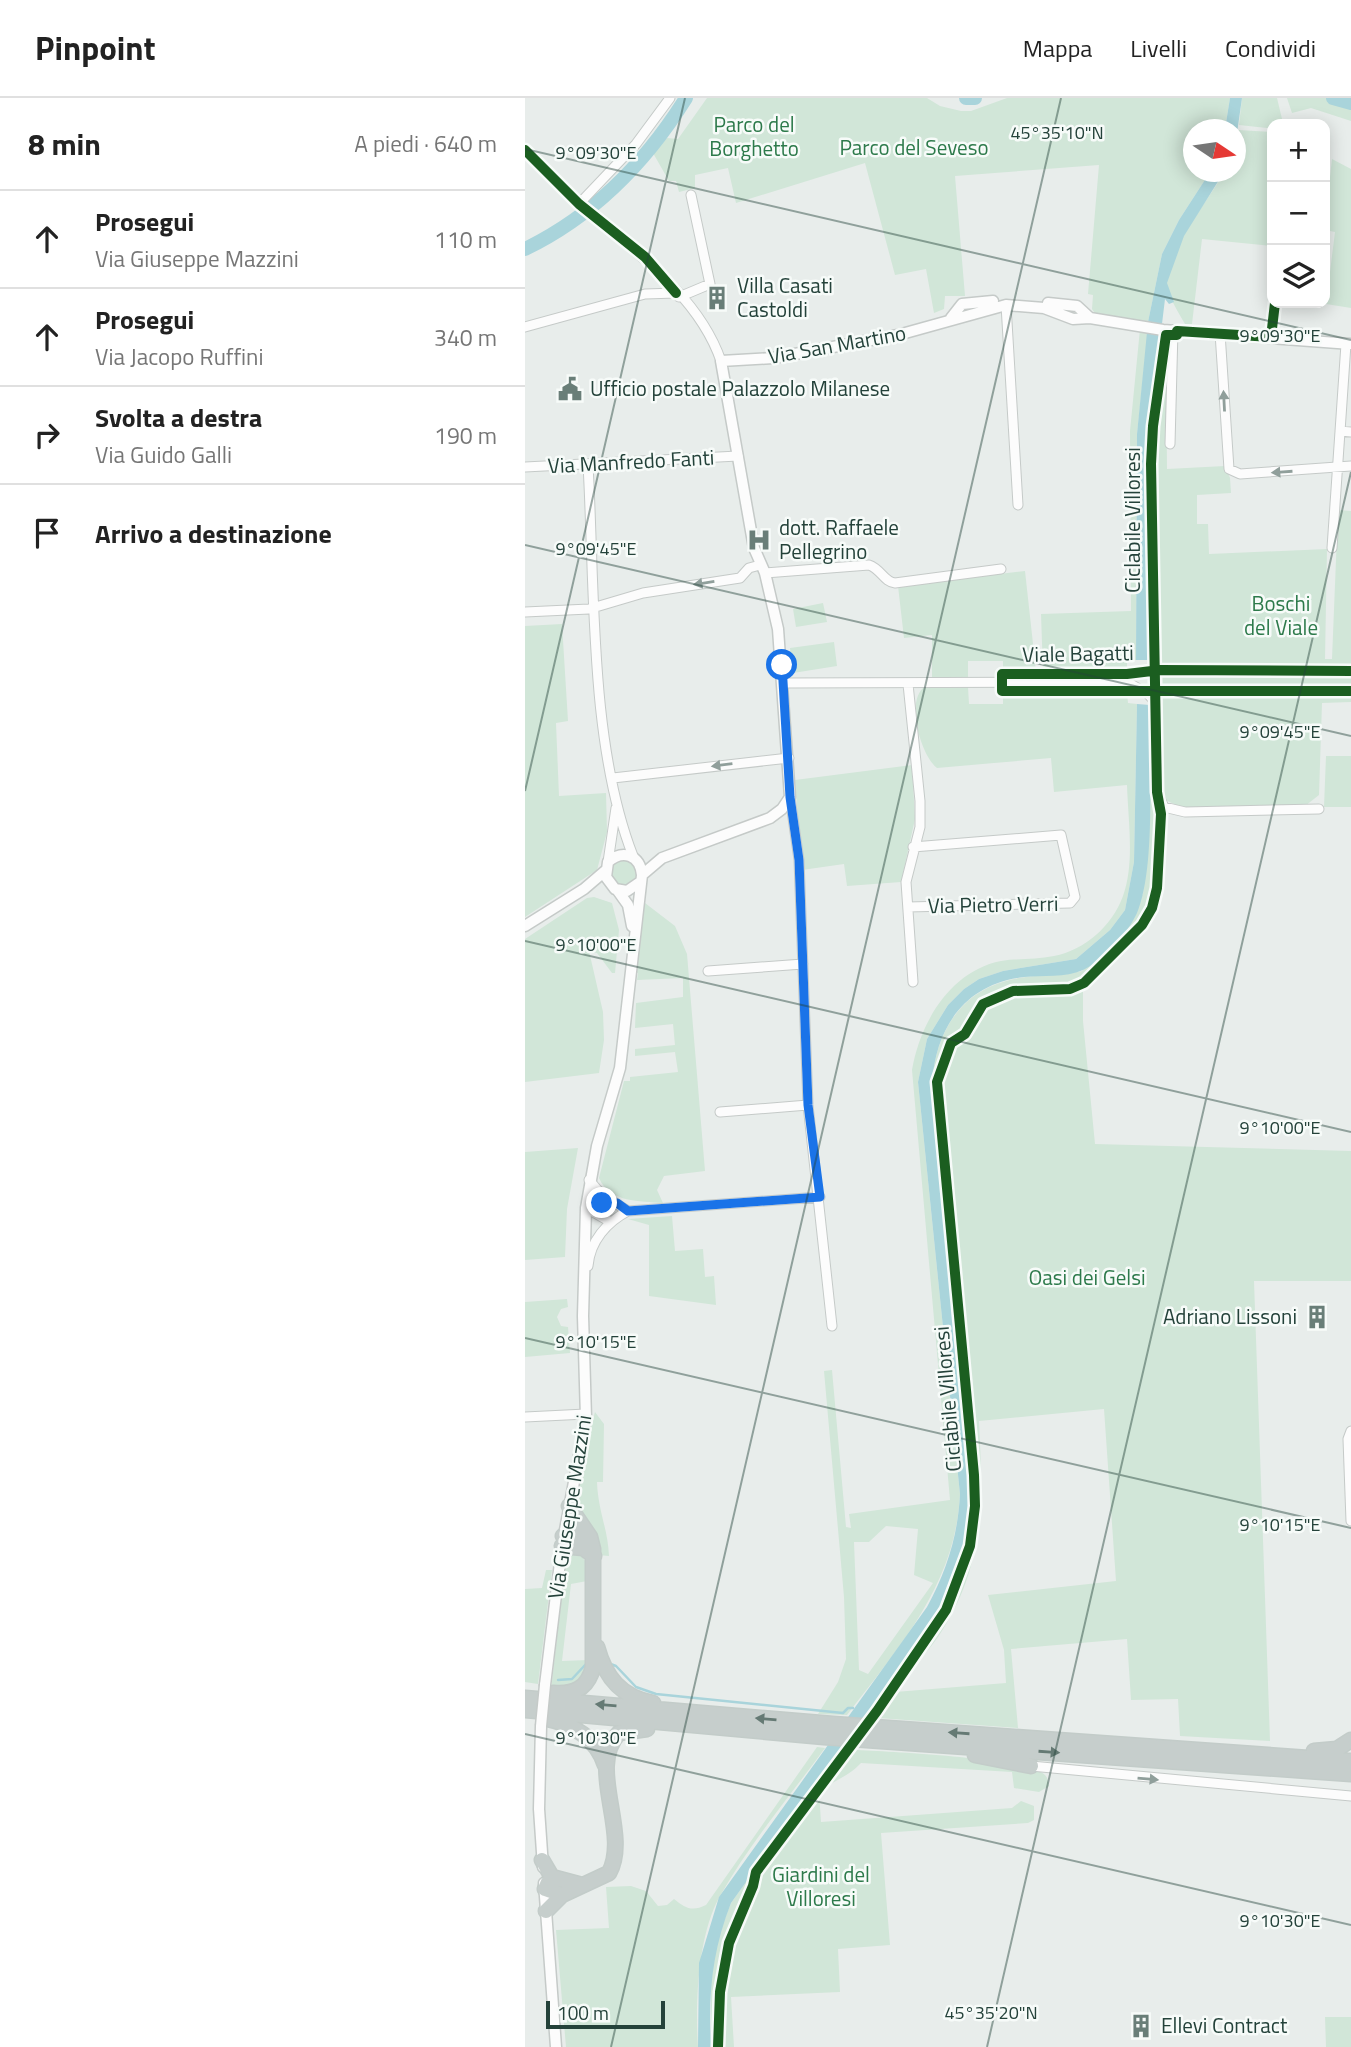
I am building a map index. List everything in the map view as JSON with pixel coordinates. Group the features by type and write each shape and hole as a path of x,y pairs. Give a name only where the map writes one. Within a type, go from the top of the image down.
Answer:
{"highway":[{"path":"525,1691 562,1694 582,1688 591,1674 595,1639 594,1556 590,1537 569,1506"},
{"path":"562,1541 577,1534 590,1537"},
{"path":"562,1541 583,1548 594,1556"},
{"path":"595,1639 605,1670 621,1690 639,1700 688,1707 698,1720"},
{"path":"525,1698 824,1737 921,1730 1351,1761"},
{"path":"525,1710 698,1720 833,1724 863,1733 1031,1766"},
{"path":"525,1717 560,1722 579,1731 600,1752 608,1775"},
{"path":"546,1912 562,1895 603,1878 614,1860 607,1753 619,1733 632,1729 680,1730 698,1720"},
{"path":"863,1733 1351,1774"},
{"path":"1290,1758 1300,1751 1337,1749 1351,1740"},
{"path":"1266,1768 1351,1780"},
{"path":"542,1860 549,1875 557,1880 582,1885"},
{"path":"557,1880 548,1882 545,1889 562,1895"}],"street":[{"path":"581,206 636,144 670,98"},
{"path":"525,150 581,206 645,257 678,294 717,348 721,361 754,548 778,629 784,683 790,797 799,860 798,896 808,1105 832,1326"},
{"path":"525,327 645,294 678,294 709,286 691,195"},
{"name":"Via San Martino","path":"951,318 962,304 1010,299 1077,306 1090,318"},
{"path":"1006,305 1018,505"},
{"name":"Via San Martino","path":"721,361 782,356 898,335 951,318 965,318 987,308 1006,305 1044,308 1073,319 1090,318 1168,330 1348,344"},
{"path":"1271,337 1274,308"},
{"path":"1168,330 1170,444"},
{"path":"1220,333 1229,469 1240,474 1351,466"},
{"path":"1332,548 1348,344"},
{"path":"1340,431 1351,432"},
{"name":"Via Manfredo Fanti","path":"525,467 738,456"},
{"path":"588,465 604,737 616,799 641,879"},
{"path":"525,612 589,609 643,593 740,578 749,568 869,565 878,569 888,581 895,583 1001,569"},
{"name":"Viale Bagatti","path":"784,683 1127,682 1148,694 1157,705 1157,792 1164,807 1185,812 1319,809"},
{"path":"908,684 920,801 920,827 906,881 913,982"},
{"path":"613,778 789,758"},
{"path":"525,926 585,889 619,855 662,858 770,818 782,809 790,797"},
{"path":"615,889 607,867 616,799"},
{"name":"Via Pietro Verri","path":"908,907 1070,903 1075,897 1062,835 913,846"},
{"path":"585,889 601,885 615,889 633,889 662,858"},
{"name":"Via Giuseppe Mazzini","path":"556,2047 539,1796 541,1726 562,1541 586,1414 583,1316 589,1180 620,1068 641,879"},
{"name":"Via Giuseppe Mazzini","path":"615,889 630,912 634,940"},
{"path":"708,971 803,964"},
{"path":"720,1112 808,1105"},
{"path":"589,1180 603,1195 628,1211"},
{"path":"583,1316 589,1259 609,1221 628,1211 820,1197"},
{"path":"586,1208 617,1203"},
{"path":"586,1208 609,1221"},
{"path":"525,1417 586,1414"},
{"path":"1351,1431 1348,1438 1351,1521"},
{"path":"1031,1766 1351,1796"}],"green space":[{"name":"Parco del Seveso","path":"707,98 927,98 940,106 971,111 1007,98 1230,98 1227,119 1183,119 1183,182 1204,182 1179,220 1162,254 1148,322 1096,315 1092,309 1093,295 1088,294 1099,165 955,176 965,296 945,296 944,309 934,313 926,269 895,275 865,163 736,203 728,168 695,175 695,188 679,192 676,181 669,181 653,153 667,138 678,139"},
{"path":"1242,98 1277,98 1282,119 1267,119 1267,128 1246,126 1246,119 1240,119"},
{"path":"1287,98 1351,98 1351,121 1311,108 1292,113"},
{"path":"1246,130 1267,132 1267,246 1202,239 1192,324 1185,324 1169,294 1168,271 1180,242 1217,183 1246,182"},
{"path":"1332,159 1351,169 1351,308 1330,305 1330,272 1335,232 1330,231"},
{"path":"1140,329 1148,331 1137,434 1136,660 1127,660 1127,672 1043,672 1041,614 1131,611 1130,431"},
{"name":"Boschi del Viale","path":"1166,355 1167,469 1225,466 1230,478 1231,493 1197,495 1197,524 1208,524 1209,554 1327,549 1325,659 1332,659 1338,510 1351,511 1351,702 1322,703 1319,795 1305,806 1185,809 1161,798 1160,660 1155,634 1151,493 1154,421"},
{"path":"1025,571 1036,671 1003,671 1003,661 968,661 968,679 932,679 932,635 904,638 898,586"},
{"path":"823,603 827,622 796,627 793,609"},
{"path":"562,624 568,721 556,723 559,796 606,793 607,832 597,870 525,917 525,626"},
{"path":"834,642 837,666 793,673 790,648"},
{"path":"926,686 968,687 969,704 1003,704 1003,694 1127,693 1128,703 1137,704 1134,862 1125,910 1110,930 1076,959 1003,971 979,979 948,1005 927,1039 918,1082 960,1494 956,1527 936,1586 905,1639 847,1715 818,1714 838,1682 846,1659 844,1597 824,1371 832,1370 846,1527 851,1528 849,1514 950,1500 912,1070 922,1035 940,1002 967,976 1001,961 1065,953 1096,935 1105,927 1118,907 1129,870 1127,785 1054,792 1051,758 937,768 925,752 917,727 916,702 919,692","holes":["886,1526 918,1529 914,1575 933,1583 868,1674 859,1670 854,1542 869,1542"]},
{"name":"Oasi dei Gelsi","path":"1150,705 1154,708 1156,842 1150,893 1144,911 1132,930 1117,948 1083,979 1083,1021 1095,1144 1351,1151 1351,1281 1254,1281 1270,1741 1180,1736 1178,1699 1131,1700 1127,1639 1011,1649 1018,1728 864,1717 922,1639 947,1597 963,1552 968,1524 970,1477 932,1083 938,1049 952,1020 962,1007 989,987 1015,979 1082,971 1143,894 1149,814","holes":["1104,1409 1116,1581 988,1595 1004,1650 1006,1683 895,1692 938,1637 965,1585 978,1533 981,1479 979,1421"]},
{"path":"1326,756 1351,756 1351,807 1324,807"},
{"path":"912,765 915,819 901,882 847,886 844,864 802,870 795,780"},
{"path":"624,860 633,864 637,873 633,882 624,886 615,882 611,873 615,864"},
{"path":"594,897 612,903 619,930 615,973 612,973 597,953 589,951 603,1012 604,1040 599,1073 525,1082 525,939 587,898"},
{"path":"645,903 675,926 687,954 705,1171 664,1176 657,1190 663,1203 636,1201 618,1196 610,1192 599,1178 624,1081 630,1081 630,1077 678,1072 675,1052 635,1056 635,1049 675,1045 673,1024 635,1028 636,1003 683,997 683,978 637,980 638,973 635,972 642,907"},
{"path":"578,1148 567,1209 565,1257 525,1260 525,1152"},
{"path":"672,1216 675,1251 703,1249 705,1277 714,1276 716,1305 649,1296 649,1225 628,1219"},
{"path":"567,1299 568,1307 561,1309 557,1317 561,1326 568,1327 570,1353 525,1357 525,1302"},
{"path":"595,1412 604,1424 603,1482 597,1482 609,1556 598,1555 576,1506 586,1445"},
{"path":"578,1552 587,1563 587,1581 571,1584 562,1661 589,1660 579,1685 551,1691 565,1564 569,1555"},
{"path":"546,1570 552,1570 538,1684 525,1682 525,1589 542,1588"},
{"path":"817,1747 825,1748 744,1858 713,1912 700,1969 698,2047 566,2047 556,1930 609,1928 606,1887 631,1886 646,1891 658,1906 667,1905 674,1899 689,1908 706,1905"},
{"name":"Giardini del Villoresi","path":"840,1749 949,1756 1010,1764 1033,1769 1045,1775 1049,1786 1039,1792 1014,1788 1012,1772 861,1763 819,1792 821,1822 1012,1808 1021,1801 1034,1806 1034,1820 1028,1823 881,1833 890,1945 838,1949 840,1992 731,1997 734,2047 711,2047 711,1966 718,1936 731,1903"},
{"path":"1325,2017 1351,2017 1351,2047 1326,2047"}],"water":[{"path":"1230,98 1242,98 1239,119 1227,119"},
{"path":"1204,182 1218,182 1184,236 1167,283 1174,302 1169,304 1165,299 1150,423 1148,630 1152,654 1149,660 1136,660 1137,434 1148,322 1162,254 1179,220"},
{"path":"1137,704 1150,705 1150,811 1147,868 1143,892 1133,921 1107,953 1083,970 1003,981 970,999 947,1027 935,1063 932,1083 970,1477 971,1502 963,1552 948,1596 936,1617 731,1903 719,1938 713,1974 711,2047 698,2047 699,1963 719,1897 927,1607 946,1566 954,1538 960,1494 918,1082 927,1039 948,1005 979,979 1003,971 1076,959 1110,930 1125,910 1134,862"}],"waterway":[{"path":"525,249 573,220 616,185 654,144 686,98"},
{"path":"966,98 975,98"},
{"path":"1333,98 1351,103"},
{"path":"608,1663 616,1666 636,1687 656,1694 843,1713 848,1708 853,1708"},
{"path":"558,1680 572,1679 586,1664"}],"cycle path":[{"path":"525,150 579,204 645,257 676,293"},
{"name":"Ciclabile Villoresi","path":"718,2047 720,1992 729,1943 753,1886 756,1872 877,1711 946,1610 970,1546 975,1506 974,1475 937,1082 951,1043 965,1034 983,1004 1013,991 1070,989 1084,983 1142,925 1152,908 1157,888 1161,814 1157,792 1151,464 1153,426 1166,335 1177,335 1177,331 1271,337 1274,308"},
{"path":"1351,671 1160,670 1127,674 1002,674 1002,691 1351,691"}],"place":[{"name":"Villa Casati Castoldi","path":"717,298"},
{"name":"Ufficio postale Palazzolo Milanese","path":"570,389"},
{"name":"dott. Raffaele Pellegrino","path":"759,540"},
{"name":"Adriano Lissoni","path":"1317,1317"},
{"name":"Ellevi Contract","path":"1141,2026"}],"route":[{"path":"602,1203 617,1203 628,1211 820,1197 808,1105 803,1027 803,951 798,896 799,860 793,802 790,797 782,665"}],"park label":[{"name":"Parco del Borghetto","path":"754,137"}]}
